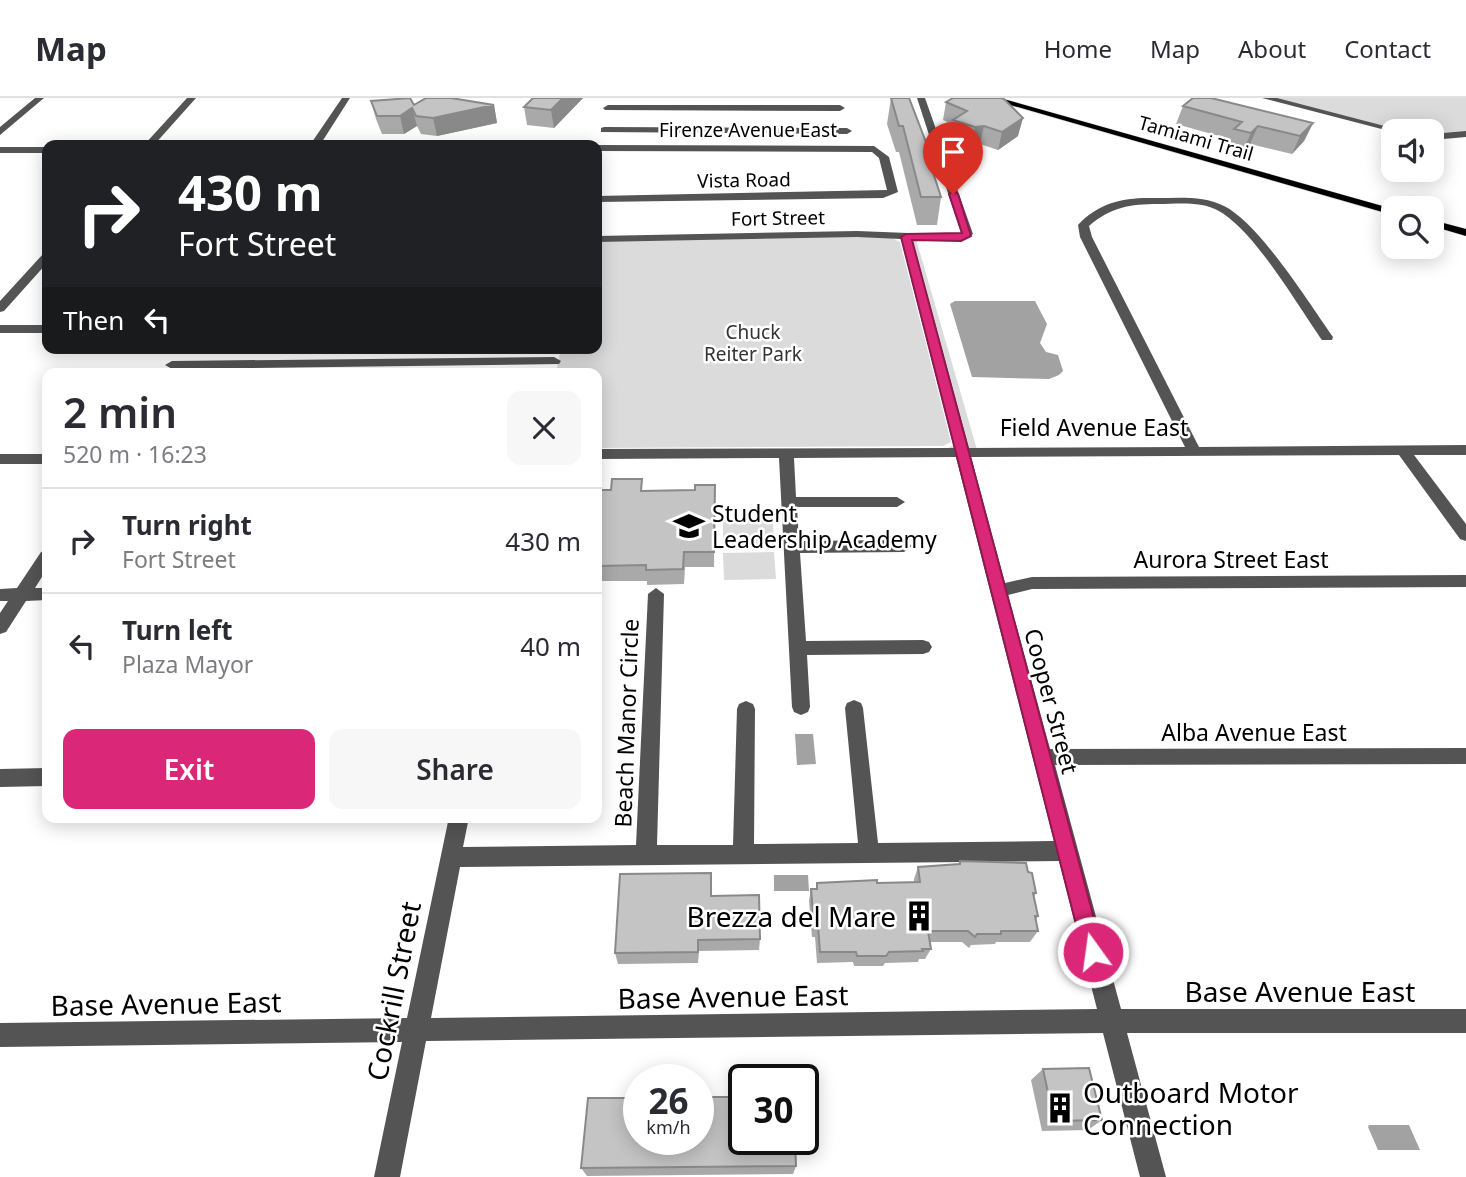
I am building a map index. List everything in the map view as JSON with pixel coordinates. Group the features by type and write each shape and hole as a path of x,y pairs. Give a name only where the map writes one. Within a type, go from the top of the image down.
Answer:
{"main road":[{"name":"Tamiami Trail","path":"990,98 1381,209"},
{"name":"Tamiami Trail","path":"1014,98 1381,201"},
{"path":"1444,219 1466,225"},
{"path":"1444,227 1466,233"}],"street":[{"path":"0,132 40,98"},
{"path":"154,140 192,98"},
{"path":"317,140 346,98"},
{"name":"Fort Street","path":"602,239 857,234 961,237 967,234 921,98"},
{"path":"1266,98 1381,127"},
{"path":"601,140 609,103 839,103 851,148"},
{"path":"604,130 847,131"},
{"path":"1444,136 1466,134"},
{"name":"Firenze Avenue East","path":"602,148 851,148 880,151 893,192 891,194"},
{"path":"0,150 42,150"},
{"name":"Vista Road","path":"602,199 891,194"},
{"path":"1194,450 1086,237 1083,225 1094,215 1110,204 1126,201 1194,201 1208,203 1231,213 1242,223 1327,337"},
{"name":"Cooper Street","path":"906,237 1153,1177"},
{"path":"0,307 42,261"},
{"path":"0,329 42,329"},
{"path":"194,368 319,363 416,368 554,361"},
{"path":"313,368 319,363"},
{"path":"1402,449 1466,535"},
{"name":"Field Avenue East","path":"602,454 1466,450"},
{"path":"786,452 801,707"},
{"path":"0,459 42,458"},
{"path":"789,502 897,502"},
{"path":"791,547 904,546"},
{"path":"0,627 42,564"},
{"name":"Aurora Street East","path":"998,592 1016,585 1032,583 1466,580"},
{"path":"0,595 42,594"},
{"name":"Beach Manor Circle","path":"646,854 656,594"},
{"path":"797,648 923,647"},
{"path":"854,708 869,852"},
{"path":"743,852 746,709"},
{"name":"Alba Avenue East","path":"1042,757 1466,756"},
{"path":"0,778 42,777"},
{"name":"Cockrill Street","path":"387,1177 457,823"},
{"path":"450,857 743,852 1068,851"},
{"name":"Base Avenue East","path":"0,1035 1110,1021 1466,1021"}],"green space":[{"path":"1272,98 1466,98 1466,132 1444,134 1444,119 1381,119 1381,125"},
{"name":"Chuck Reiter Park","path":"873,236 892,238 900,242 951,442 943,446 602,448 602,368 557,368 560,354 602,354 602,241"},
{"path":"902,239 916,239 978,453 602,455 944,450 956,444"},
{"path":"723,520 773,520 774,545 723,545"},
{"path":"774,552 776,579 724,580 723,553"}],"shaded area":[{"path":"955,301 1035,301 1047,324 1040,343 1046,352 1058,355 1063,371 1049,379 972,377 950,304"},
{"path":"795,734 813,734 816,764 797,765"},
{"path":"774,875 808,875 809,891 774,891"},
{"path":"1369,1125 1409,1125 1420,1150 1378,1150"}],"building":[{"path":"410,98 414,105 426,98 451,98 494,105 433,118 416,116 412,108 400,116 377,116 371,101"},
{"path":"533,98 563,98 551,110 524,107"},
{"path":"891,98 909,98 934,163 930,163 941,197 921,197 903,126 899,126"},
{"path":"953,98 1001,98 1023,118 1002,132 984,126 975,127 953,120 967,111 946,102"},
{"path":"1193,98 1211,98 1313,123 1300,136 1258,126 1251,133 1234,129 1242,122 1183,106"},
{"name":"Student Leadership Academy","path":"612,479 642,479 641,491 695,490 695,485 715,485 714,552 684,552 683,569 646,570 646,565 602,566 602,490 611,490"},
{"name":"Brezza del Mare","path":"960,861 1026,863 1028,872 1032,873 1036,893 1033,893 1038,931 1001,931 1001,934 977,934 975,937 968,931 928,931 931,949 922,949 923,951 889,952 886,956 857,956 856,952 820,952 818,926 814,926 811,889 817,889 817,883 877,880 877,883 920,882 918,867 960,864"},
{"path":"711,873 711,896 759,895 760,939 698,940 698,952 615,953 620,874"},
{"path":"1089,1068 1102,1120 1054,1121 1043,1069"},
{"path":"714,1097 728,1097 728,1155 796,1155 796,1166 581,1168 588,1098 623,1098 623,1155 714,1155"}],"place":[{"name":"Student Leadership Academy","path":"689,526"},
{"name":"Brezza del Mare","path":"919,916"},
{"name":"Outboard Motor Connection","path":"1060,1108"}],"route":[{"path":"953,194 967,234 961,237 906,237 1093,952"}]}
